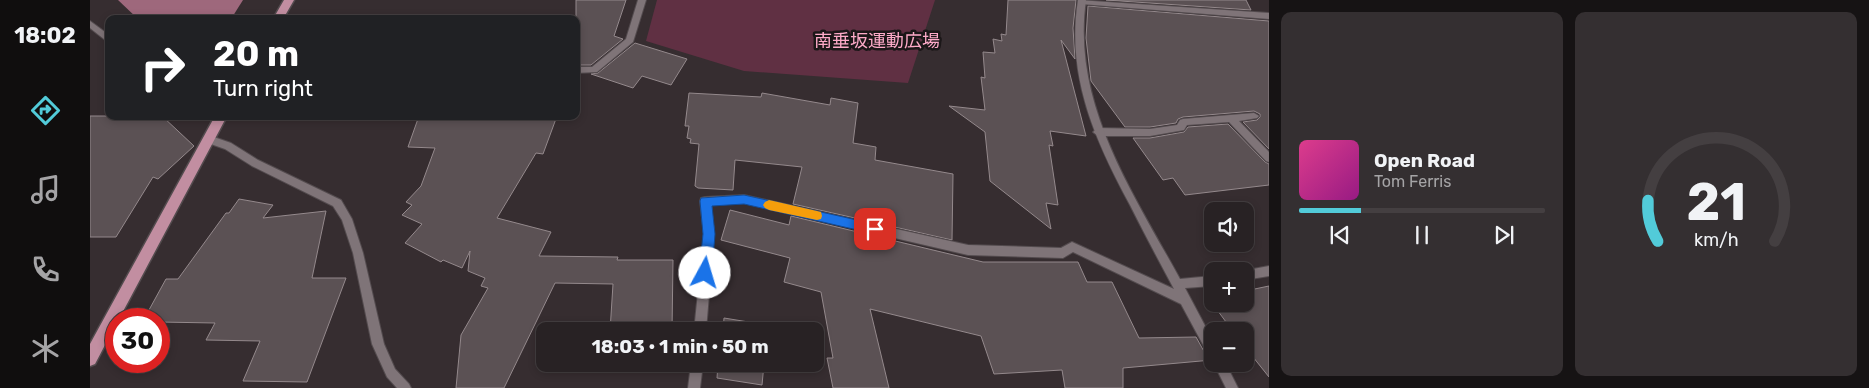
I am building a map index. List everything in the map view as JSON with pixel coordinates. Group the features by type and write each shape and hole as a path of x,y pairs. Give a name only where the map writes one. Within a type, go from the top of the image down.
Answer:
{"main road":[{"path":"280,15 289,0"},
{"path":"90,359 219,120"}],"street":[{"path":"580,70 594,70 630,40 642,0"},
{"path":"1204,334 1111,161 1098,132 1086,92 1079,40 1081,1 1269,16"},
{"path":"90,24 105,37"},
{"path":"1098,132 1173,130 1180,128 1183,122 1254,116"},
{"path":"1231,118 1269,158"},
{"path":"208,139 228,146 255,163 337,203 347,219 358,253 378,344 391,373 405,388"},
{"path":"701,322 709,234 706,201 744,199 968,250 1063,253 1072,247 1187,301"},
{"path":"1254,274 1269,271"},
{"path":"1178,284 1204,282"},
{"path":"694,388 695,372"},
{"path":"1224,372 1232,388"}],"green space":[{"name":"南垂坂運動広場","path":"657,0 935,0 908,83 744,71 646,41"}],"shaded area":[{"path":"118,0 243,0 234,15 134,15"}],"building":[{"path":"576,0 626,0 614,36 623,39 591,65 580,65 580,15 576,15"},
{"path":"1008,0 1076,0 1073,28 1075,59 1061,40 1086,136 1050,131 1053,146 1049,145 1058,205 1046,203 1051,229 990,181 985,132 949,106 985,110 981,77 985,78 983,52 995,53 993,39 1002,41 1001,34 1006,35"},
{"path":"1106,0 1246,0 1251,10"},
{"path":"1088,6 1269,21 1269,149 1243,122 1257,120 1260,117 1260,114 1254,111 1183,117 1178,119 1176,123 1150,127 1125,127 1091,81 1086,38"},
{"path":"635,43 687,59 671,85 642,76 633,88 591,74 598,73"},
{"path":"689,93 761,97 762,93 830,105 831,98 858,103 853,143 876,147 875,160 953,174 952,240 793,204 802,167 735,160 733,190 698,188 695,186 699,144 690,143 691,139 687,138 689,126 685,126"},
{"path":"90,116 105,116 105,120 166,120 194,146 158,179 153,177 116,237 90,237"},
{"path":"418,120 556,120 543,154 536,153 497,218 551,232 539,256 618,257 617,260 673,260 672,322 611,322 613,284 555,283 504,388 456,388 461,335 488,288 481,286 485,278 468,271 470,251 462,268 443,260 441,262 405,243 422,224 402,215 412,205 406,202 421,186 435,148 408,147"},
{"path":"1228,124 1269,164 1269,185 1185,195 1173,178 1163,180 1133,138 1150,138 1184,132 1188,127"},
{"path":"239,199 273,205 263,218 326,211 312,278 346,278 307,382 243,381 260,341 206,340 215,323 170,322 170,308 150,308 166,279 178,279 226,213 229,213"},
{"path":"730,210 789,225 791,216 983,262 1078,262 1087,282 1112,282 1139,338 1196,337 1204,351 1204,361 1123,368 1123,388 1065,388 1062,370 994,374 981,336 870,309 889,388 833,388 827,358 833,358 821,292 784,282 790,258 721,240"},
{"path":"1269,286 1269,377 1254,358 1254,322 1226,322 1219,312 1254,312 1254,289"},
{"path":"724,318 749,322 724,322"},
{"path":"717,372 763,372 762,385 717,378"}],"slow traffic":[{"path":"769,205 817,216"}],"route":[{"path":"705,273 709,234 706,201 744,199 875,229"}]}
